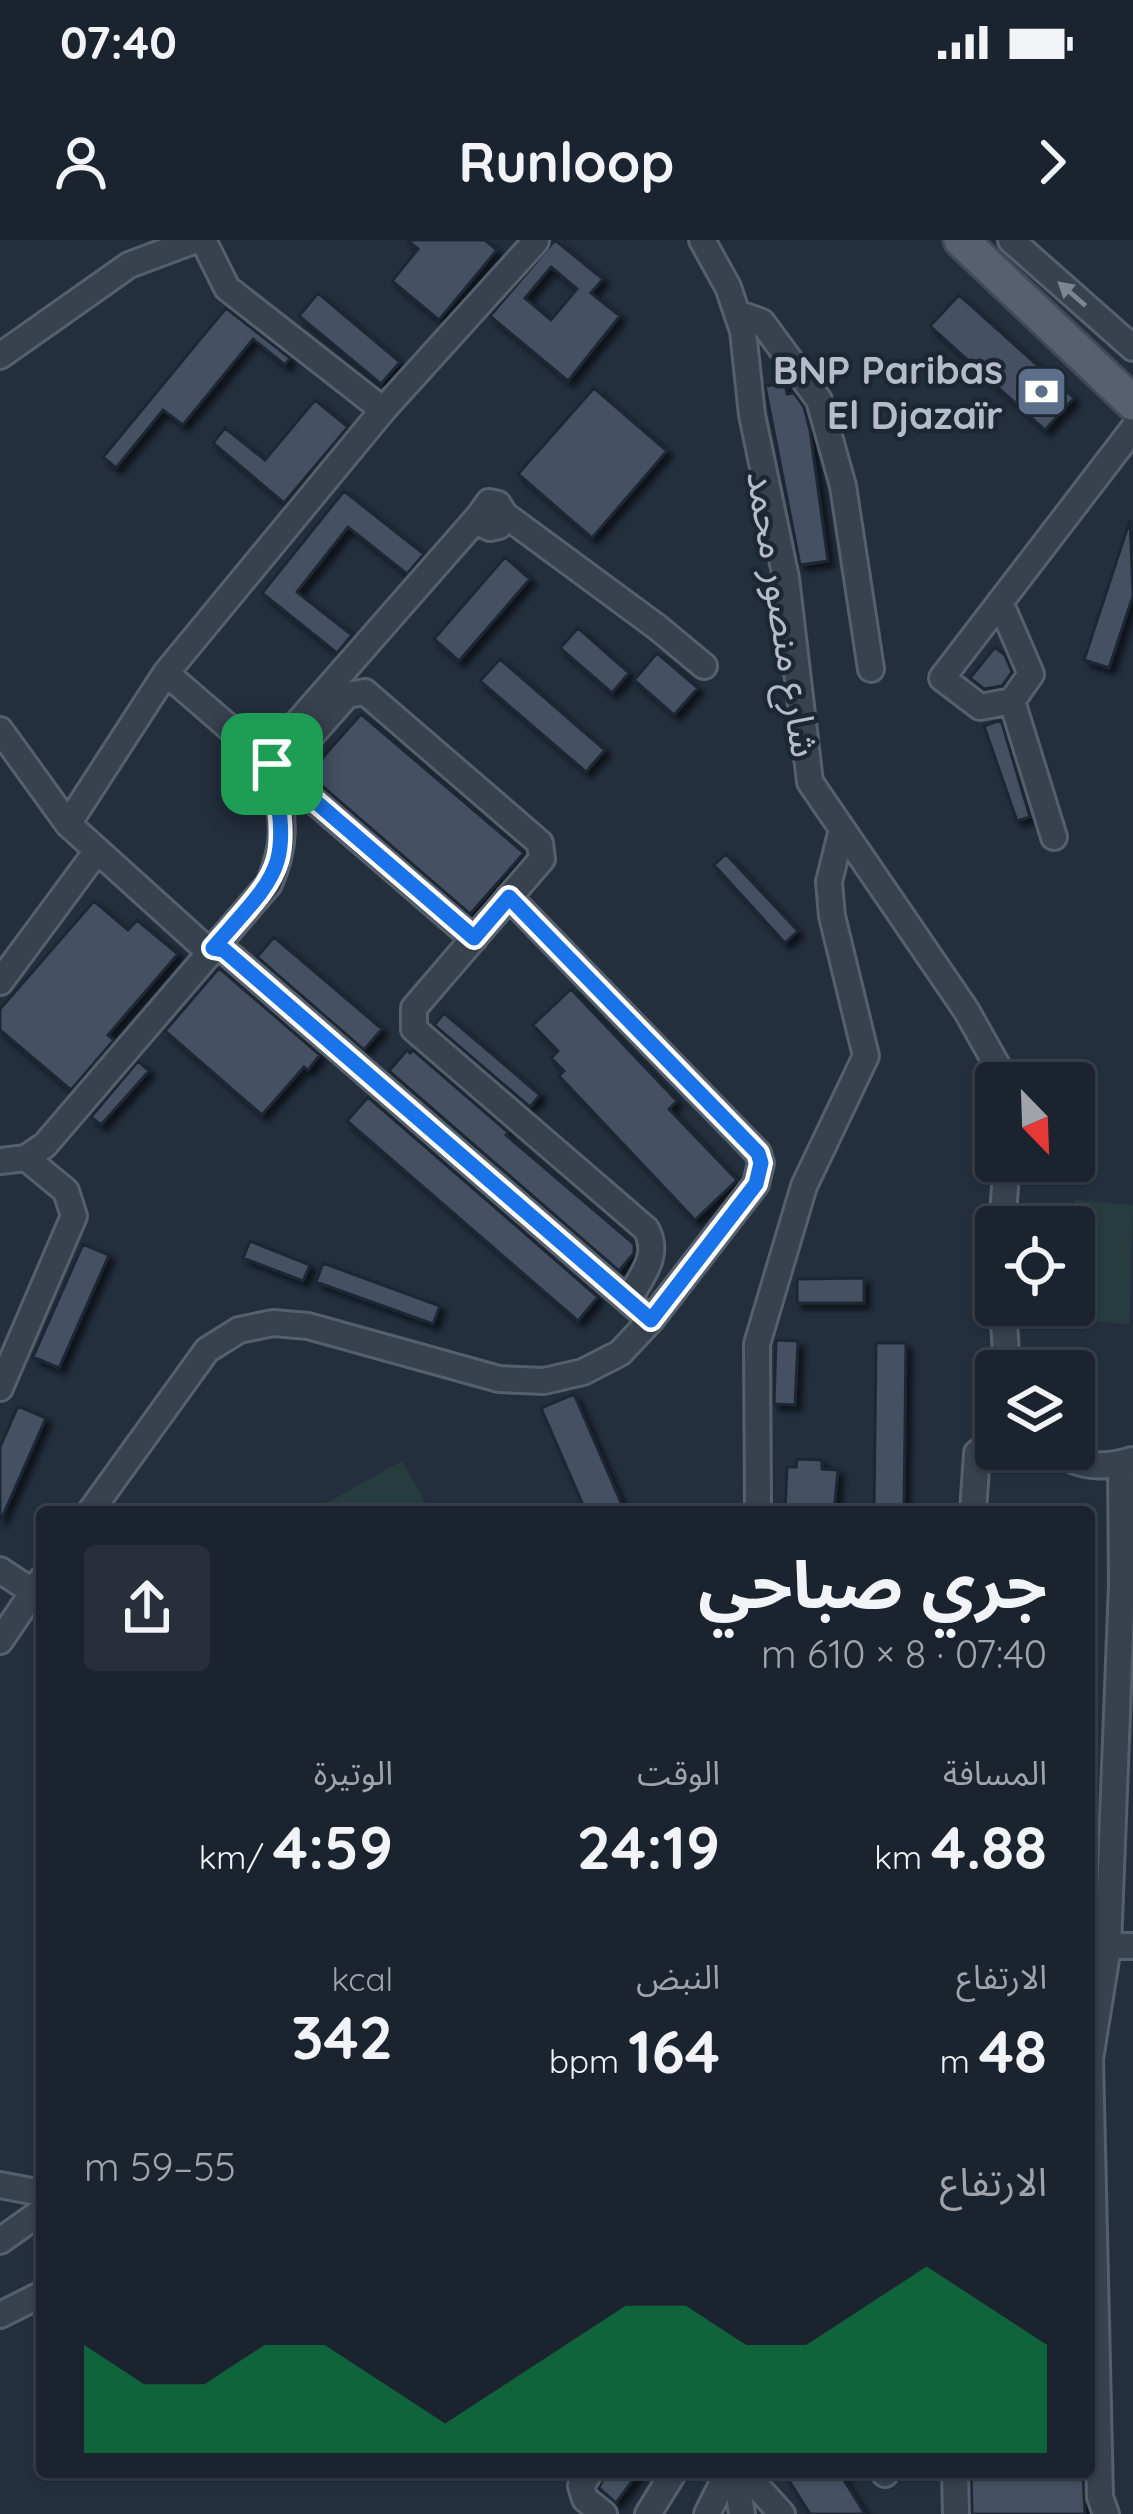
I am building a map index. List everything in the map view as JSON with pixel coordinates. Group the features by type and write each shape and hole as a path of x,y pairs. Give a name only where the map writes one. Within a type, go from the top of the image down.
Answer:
{"main road":[{"path":"961,240 1133,403"}],"street":[{"path":"0,356 129,265 200,240 227,288 383,410"},
{"name":"شارع منصور محمد","path":"702,240 728,287 743,331 752,415 786,578 810,782 998,1062"},
{"path":"1011,240 1133,348"},
{"path":"68,824 166,673 383,410 536,241"},
{"path":"737,313 762,322 819,400 843,486 871,669"},
{"path":"1000,602 1031,674 1012,701 980,707 942,678 1000,602 1133,429"},
{"path":"273,765 492,515 657,627 704,666"},
{"path":"166,673 474,938"},
{"path":"273,765 347,694 365,692 540,843 542,859 414,1008 414,1029 646,1228 652,1256 628,1300"},
{"path":"1012,701 1054,837"},
{"path":"0,730 68,824 203,946 224,950 651,1320"},
{"path":"13,1160 45,1145 269,884 281,856 283,826 273,765"},
{"path":"758,1506 757,1344 804,1186 866,1056 832,916 830,882 841,832"},
{"path":"0,982 97,850"},
{"path":"94,1506 207,1350 239,1330 273,1323 308,1326 500,1379 544,1381 583,1372 620,1353 651,1320 756,1184 761,1163 758,1153 509,897"},
{"path":"0,1388 74,1216 66,1191 13,1160"},
{"path":"1095,1465 1127,1462 1110,1946 1095,2031"},
{"path":"973,1506 976,1470"},
{"path":"0,1570 36,1585"},
{"path":"0,1641 36,1589"},
{"path":"0,2185 36,2192"},
{"path":"0,2241 36,2215"},
{"path":"1095,2278 1100,2497 1106,2514"},
{"path":"0,2315 36,2297"},
{"path":"586,2478 582,2494 604,2514"},
{"path":"649,2514 670,2478"},
{"path":"707,2514 732,2478"},
{"path":"737,2478 742,2514"},
{"path":"743,2478 782,2514"},
{"path":"955,2478 956,2514"}],"green space":[{"path":"1075,1200 1133,1205 1129,1324 1095,1321 1095,1206 1075,1206"},
{"path":"402,1461 428,1506 321,1506"}],"building":[{"path":"407,240 485,240 497,250 439,320 392,281 418,249"},
{"path":"555,240 603,279 591,293 620,316 568,381 490,316","holes":["551,267 577,289 551,320 525,298"]},
{"path":"318,293 400,362 381,384 299,316"},
{"path":"959,295 1074,398 1045,430 930,326"},
{"path":"226,308 290,358 285,365 253,339 183,425 163,410 116,468 103,457"},
{"path":"785,383 787,394 794,393 804,407 810,430 828,561 800,565 765,386"},
{"path":"594,388 667,451 592,538 518,474"},
{"path":"315,400 348,427 284,503 213,443 225,428 265,460"},
{"path":"344,491 424,554 407,574 348,527 297,592 352,635 337,653 262,593"},
{"path":"1130,520 1133,596 1109,668 1084,660"},
{"path":"505,557 530,579 459,661 434,639"},
{"path":"578,628 629,673 612,693 560,648"},
{"path":"995,647 1005,655 1012,672 1002,686 984,689 970,678"},
{"path":"657,653 698,688 674,715 634,680"},
{"path":"500,659 605,750 586,772 480,681"},
{"path":"361,714 524,853 470,914 308,774"},
{"path":"1001,720 1030,817 1017,821 984,726"},
{"path":"726,854 798,931 785,943 714,865"},
{"path":"94,901 128,930 137,920 178,954 108,1035 114,1040 71,1090 0,1030 0,1009"},
{"path":"274,937 382,1029 364,1050 257,957"},
{"path":"219,968 320,1055 262,1115 165,1031"},
{"path":"571,989 677,1101 669,1109 737,1180 695,1220 559,1076 564,1071 551,1058 558,1051 533,1025"},
{"path":"444,1013 540,1095 530,1107 434,1025"},
{"path":"407,1050 413,1050 634,1244 634,1253 619,1271 389,1071"},
{"path":"138,1061 149,1071 101,1125 91,1117"},
{"path":"368,1097 598,1297 578,1321 347,1121"},
{"path":"250,1241 310,1265 303,1281 243,1258"},
{"path":"83,1244 109,1255 59,1368 33,1357"},
{"path":"323,1263 440,1306 433,1324 316,1282"},
{"path":"864,1278 864,1303 797,1303 797,1279"},
{"path":"776,1340 798,1341 795,1405 774,1404"},
{"path":"876,1343 906,1343 904,1506 874,1506"},
{"path":"574,1394 622,1506 583,1506 541,1408"},
{"path":"18,1406 46,1418 0,1522 0,1447"},
{"path":"797,1459 822,1460 822,1469 838,1470 835,1506 785,1506 787,1467 796,1467"},
{"path":"603,2478 635,2478 616,2503 599,2488"},
{"path":"843,2478 865,2514 810,2514 788,2479"},
{"path":"971,2478 1083,2478 1085,2514 972,2514"}],"place":[{"name":"BNP Paribas El Djazaïr","path":"1042,391"}],"route":[{"path":"272,764 474,938 509,897 758,1153 761,1163 756,1184 651,1320 224,950 213,948 269,884 281,856 283,826 272,764"}]}
